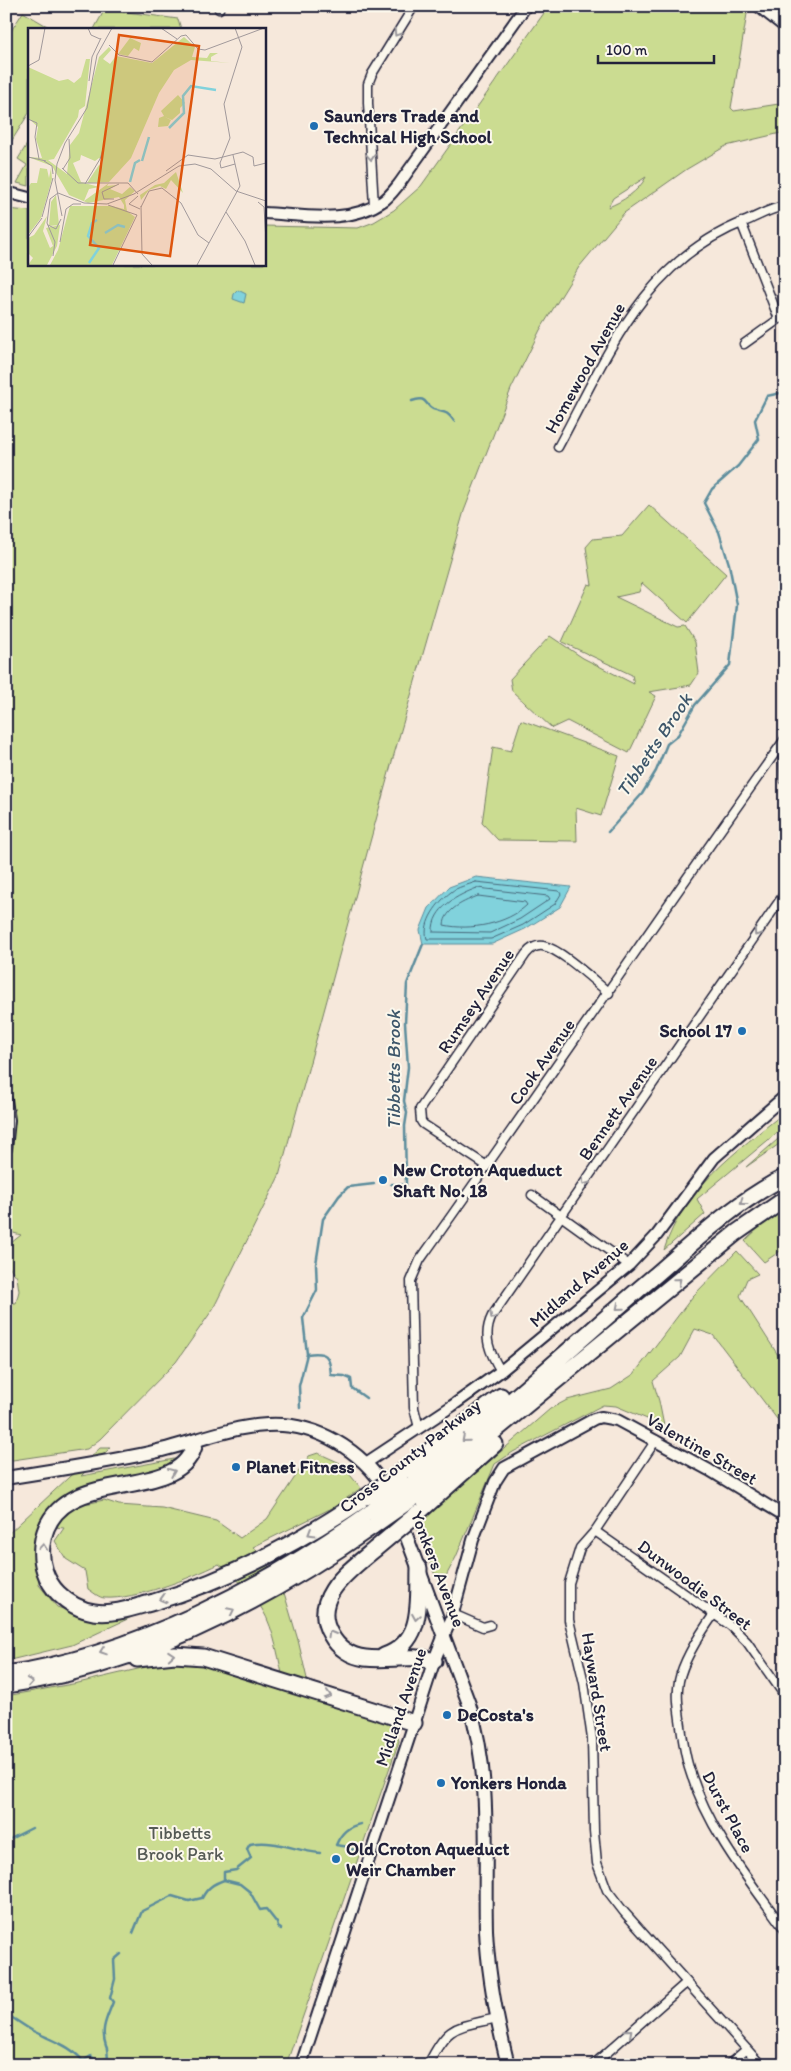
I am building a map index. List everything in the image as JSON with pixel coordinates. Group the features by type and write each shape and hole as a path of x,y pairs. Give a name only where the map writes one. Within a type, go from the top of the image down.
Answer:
{"highway":[{"path":"434,1661 421,1658 371,1658 353,1655 338,1644 327,1627 325,1613 327,1600 336,1584 375,1549 410,1492 533,1371 581,1338 733,1210 760,1190 785,1177"},
{"path":"195,1442 190,1457 177,1470 81,1496 66,1504 55,1513 46,1530 42,1557 49,1581 64,1599 86,1610 105,1613 140,1606 176,1595 228,1576 273,1554 312,1532 366,1497 410,1492 518,1422 563,1376 747,1225 785,1199"},
{"name":"Cross County Parkway","path":"6,1685 53,1677 106,1663 173,1638 250,1602 323,1560 372,1519 410,1492"},
{"name":"Cross County Parkway","path":"6,1674 76,1660 113,1648 177,1622 218,1603 338,1535 372,1519"},
{"path":"371,1658 384,1656 396,1651 412,1633 417,1614 418,1568"},
{"path":"106,1663 175,1655 203,1657 414,1723"}],"main road":[{"name":"Yonkers Avenue","path":"6,1478 140,1455 242,1429 266,1425 283,1425 326,1436 346,1447 366,1463 382,1482 392,1499 469,1704 482,1755 486,1932 490,1976 508,2065"},
{"name":"Midland Avenue","path":"414,1723 444,1636"}],"street":[{"path":"374,206 368,84 372,74 414,6"},
{"path":"265,213 338,217 357,214 384,200 399,184 526,6"},
{"path":"758,6 785,27"},
{"path":"6,192 28,198"},
{"name":"Homewood Avenue","path":"558,448 627,319 671,266 710,237 741,222 785,206"},
{"path":"741,222 782,319 744,344"},
{"path":"784,740 785,781"},
{"name":"Cook Avenue","path":"419,1428 414,1408 412,1281 420,1260 609,993 743,796 784,740"},
{"name":"Bennett Avenue","path":"501,1371 494,1361 488,1343 487,1332 490,1321 785,893"},
{"name":"Rumsey Avenue","path":"487,1166 421,1121 420,1109 530,949 544,946 557,952 609,993"},
{"name":"Midland Avenue","path":"366,1463 501,1371 629,1265 661,1230 714,1158 785,1096"},
{"path":"6,1100 9,1120 6,1149"},
{"path":"532,1195 629,1265"},
{"name":"Midland Avenue","path":"444,1636 453,1614 473,1540 495,1482 504,1468 565,1434 601,1417"},
{"name":"Valentine Street","path":"601,1417 617,1420 656,1440 785,1516"},
{"name":"Hayward Street","path":"656,1440 595,1531 580,1548 569,1583 568,1607 584,1683 592,1740 594,1831 597,1863 607,1890 686,1983 761,2065"},
{"name":"Dunwoodie Street","path":"595,1531 731,1626 747,1642 785,1696"},
{"path":"453,1614 483,1627 490,1625"},
{"name":"Durst Place","path":"714,1614 700,1635 679,1684 678,1704 689,1770 718,1835 785,1930"},
{"name":"Midland Avenue","path":"302,2065 414,1723"},
{"path":"593,2065 686,1983"},
{"path":"428,2065 436,2048 449,2032 456,2028 497,2018"},
{"path":"728,2065 747,2049"}],"green space":[{"path":"549,6 746,6 748,8 731,108 734,111 785,103 785,132 726,146 687,169 624,213 579,267 540,330 511,389 464,511 391,765 279,1176 213,1309 176,1362 100,1439 87,1449 6,1461 6,1302 16,1303 19,1291 17,1277 7,1264 6,1247 21,1235 6,1231 6,209 28,211 28,265 265,265 265,226 358,228 374,222 394,210 421,186","holes":["646,177 630,195 608,207 613,198"]},
{"path":"105,9 178,19 181,28 95,28"},
{"path":"23,12 50,28 28,28 28,115 6,150 6,39"},
{"path":"28,143 28,186 17,183 27,165 18,159"},
{"path":"649,505 726,574 687,623 642,583 639,592 616,597 678,627 685,626 695,642 699,673 691,685 649,692 656,696 629,753 567,721 552,728 512,691 510,679 550,636 583,658 634,684 632,675 562,642 588,584 592,585 586,547 593,539 622,536"},
{"path":"521,720 619,756 601,816 576,808 577,841 498,840 482,823 493,747 511,751"},
{"path":"785,1112 785,1126 697,1199 705,1214 664,1250 684,1208 698,1190 731,1157"},
{"path":"785,1133 785,1140 746,1167"},
{"path":"785,1208 785,1248 764,1262 745,1241 775,1212"},
{"path":"737,1251 758,1274 747,1279 740,1296 785,1366 785,1425 777,1419 713,1335 695,1329 680,1357 653,1381 664,1426 616,1406 603,1405 513,1452 495,1464 456,1557 446,1576 434,1573 416,1525 550,1409 567,1400 611,1389 634,1374 693,1296"},
{"name":"Tibbetts Brook Park","path":"100,1448 110,1448 81,1476 185,1457 180,1465 66,1502 90,1503 104,1500 119,1505 162,1508 216,1521 240,1538 267,1519 309,1456 318,1453 340,1463 361,1488 334,1507 253,1547 258,1551 282,1586 298,1640 311,1696 394,1723 399,1741 286,2065 6,2065 6,1696 78,1683 159,1664 199,1663 285,1687 273,1637 262,1609 248,1590 219,1564 194,1576 147,1592 132,1596 103,1598 88,1589 85,1571 66,1559 55,1541 64,1528 44,1526 37,1546 39,1585 57,1607 97,1620 136,1615 72,1645 6,1661 6,1536"}],"water":[{"path":"238,290 246,294 244,303 233,299 234,294"},
{"path":"476,877 571,887 560,907 525,929 492,944 423,944 420,930 429,908 449,887"}],"waterway":[{"name":"Tibbetts Brook","path":"608,832 642,794 656,771 667,744 678,735 695,705 730,665 737,605 729,564 719,532 704,503 712,489 738,466 759,439 755,420 767,396 785,392"},
{"path":"412,401 421,399 433,409 447,413 454,421"},
{"name":"Tibbetts Brook","path":"391,1184 406,1185 405,1126 407,1113 404,1101 408,1067 405,1023 407,984 423,944"},
{"name":"Tibbetts Brook","path":"300,1408 299,1386 307,1354 303,1318 317,1290 316,1264 323,1219 339,1196 348,1187 374,1184"},
{"path":"307,1354 319,1353 326,1356 330,1363 331,1375 344,1376 351,1379 352,1388 366,1398"},
{"path":"358,1847 352,1850 349,1847 336,1845 346,1831 352,1826 361,1824"},
{"name":"Tibbetts Brook","path":"6,1841 32,1828"},
{"path":"133,1933 142,1911 172,1896 189,1901 202,1898 211,1887 224,1880 224,1872 236,1870 251,1858 247,1849 250,1844 277,1844 320,1853"},
{"path":"224,1880 240,1884 250,1892 260,1910 266,1909 281,1929"},
{"path":"83,2061 91,2056 96,2061 108,2058 104,2040 104,2029 113,2002 110,1998 115,1979 114,1960 121,1954"},
{"name":"Tibbetts Brook","path":"6,2014 33,2031 69,2049 81,2058 86,2065"}],"place":[{"name":"Saunders Trade and Technical High School","path":"314,126"},
{"name":"School 17","path":"742,1031"},
{"name":"New Croton Aqueduct Shaft No. 18","path":"383,1180"},
{"name":"Planet Fitness","path":"236,1467"},
{"name":"DeCosta's","path":"447,1715"},
{"name":"Yonkers Honda","path":"441,1783"},
{"name":"Old Croton Aqueduct Weir Chamber","path":"336,1859"}]}
